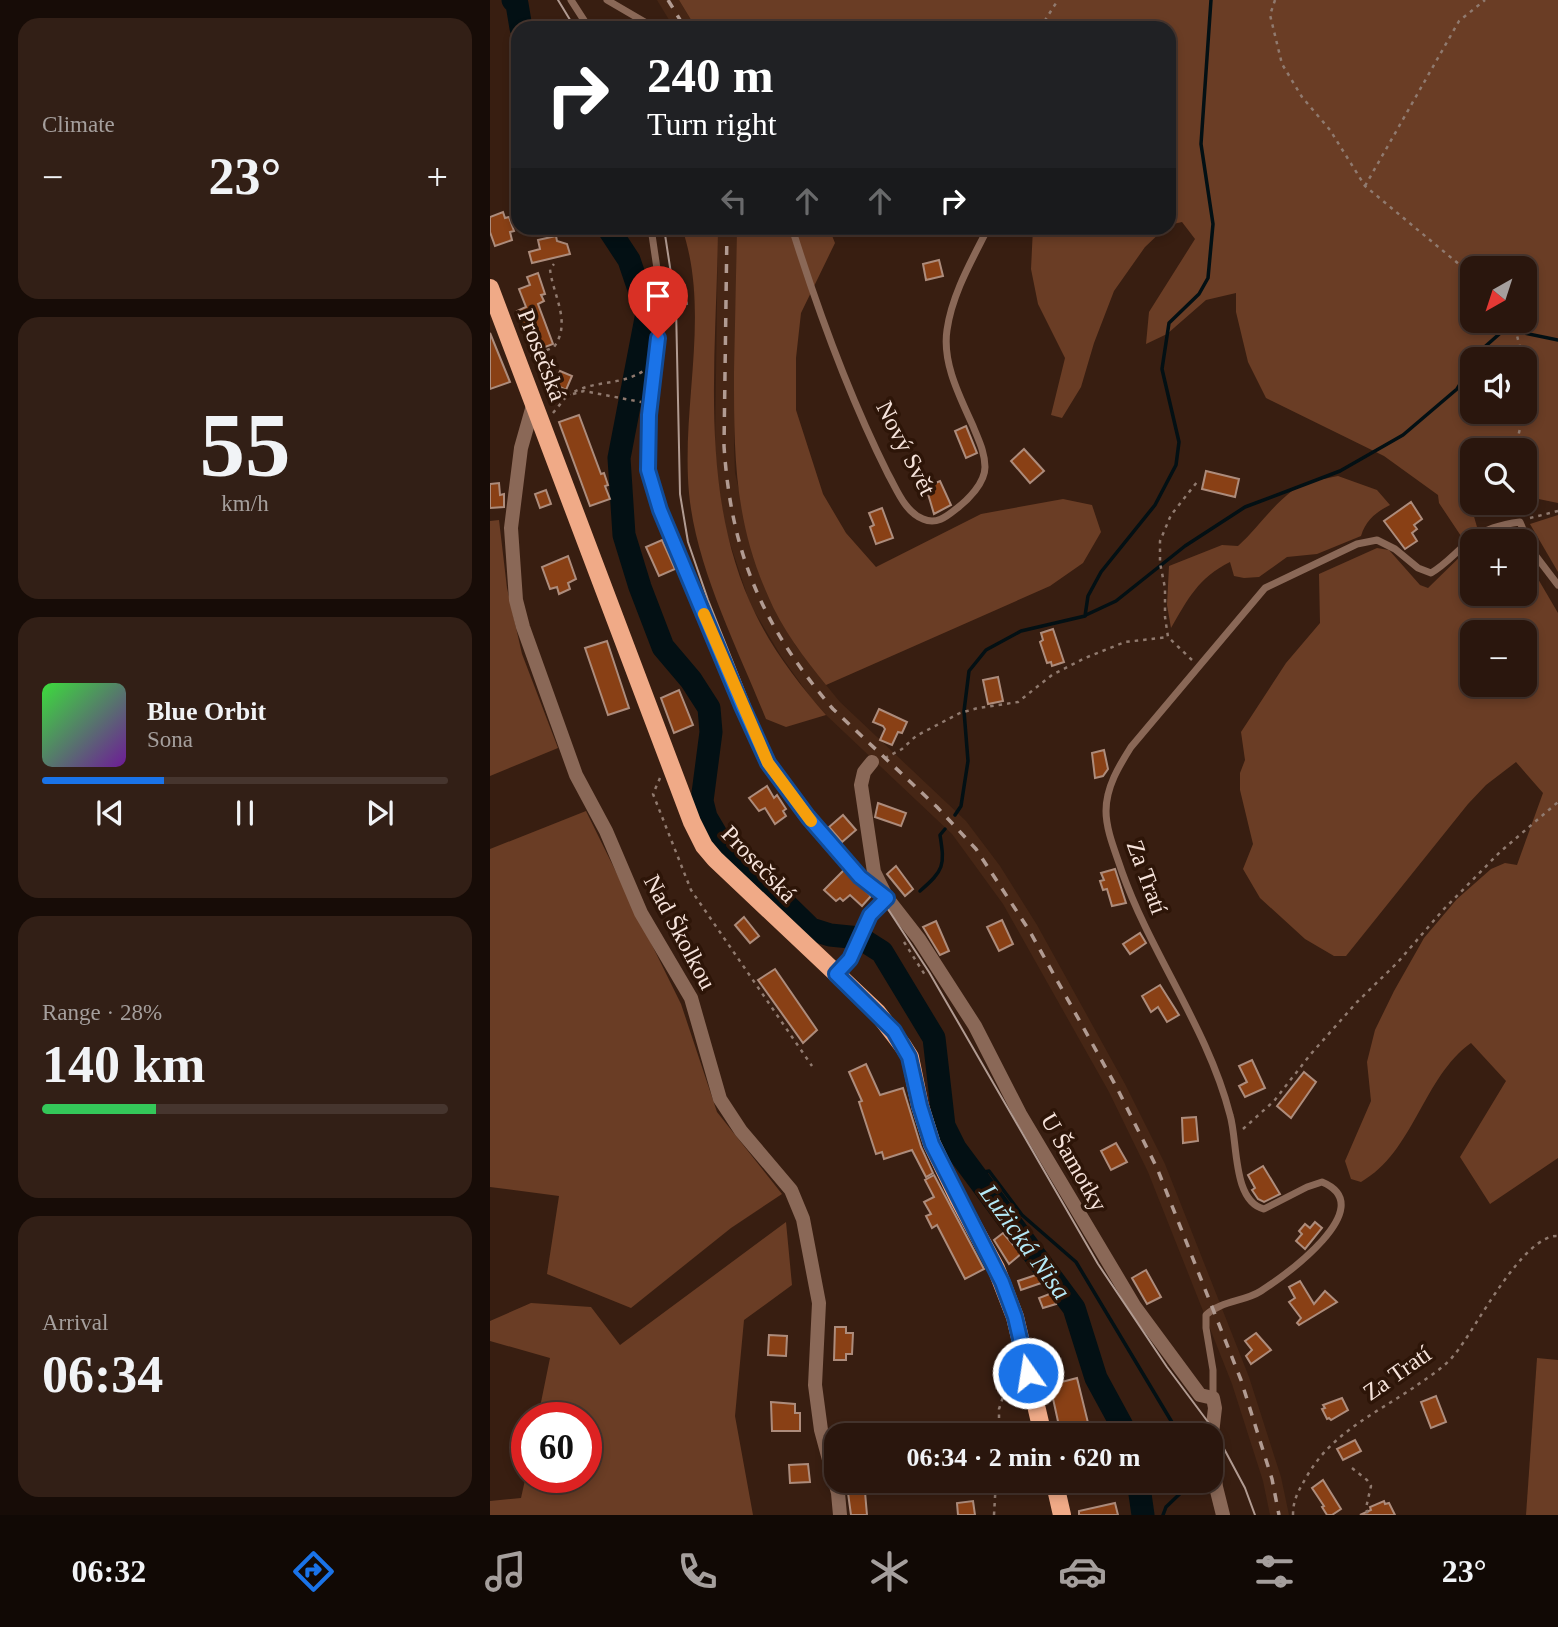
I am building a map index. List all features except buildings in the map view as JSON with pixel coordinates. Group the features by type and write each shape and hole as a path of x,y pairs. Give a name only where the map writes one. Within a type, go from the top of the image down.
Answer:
{"main road":[{"name":"Prosečská","path":"490,288 692,822 710,853 737,882 894,1031 909,1057 932,1144 996,1268 1015,1317 1040,1423"},
{"path":"1057,1493 1062,1515"}],"street":[{"name":"Nad Školkou","path":"534,402 521,448 511,528 516,600 523,627 576,775 606,831 642,913 691,998 720,1099 741,1131 791,1190 803,1219 819,1303 815,1385 821,1430 838,1493 840,1515"},
{"path":"863,928 870,915 887,898 874,872 861,785 864,772 872,762"},
{"name":"U Šamotky","path":"887,898 919,939 975,1026 1020,1114 1135,1307 1200,1395 1213,1398"},
{"path":"1213,1398 1213,1423"},
{"path":"1218,1493 1223,1515"}],"lane":[{"path":"571,0 584,21"},
{"path":"607,0 643,21"},
{"path":"652,235 660,289 660,318 649,415 648,470 660,510 768,763 808,817 860,877 887,898"},
{"name":"Nový Svět","path":"794,235 808,281 878,453 901,499 922,519 934,522 971,497 985,469 982,448 959,395 947,356 947,331 965,274 984,235"},
{"path":"1520,522 1532,551 1558,585"},
{"name":"Za Tratí","path":"1213,1398 1213,1370 1206,1315 1228,1302 1258,1293 1315,1250 1338,1220 1341,1210 1337,1192 1322,1182 1264,1209 1254,1207 1247,1200 1241,1182 1235,1136 1217,1072 1139,916 1114,848 1106,813 1110,787 1131,747 1265,588 1357,544 1377,540 1395,549 1418,568 1431,573 1443,566 1475,537 1501,525 1520,522"},
{"path":"836,974 850,959 863,928"}],"path":[{"path":"1045,21 1058,0"},
{"path":"1275,0 1270,15 1282,64 1302,97 1329,130 1365,186 1460,265"},
{"path":"1365,186 1459,21 1485,0"},
{"path":"518,360 554,348 558,342 562,316 551,279 550,269 554,264"},
{"path":"671,306 687,306 684,282"},
{"path":"546,434 555,431 553,410 567,396 584,386 631,378 652,364"},
{"path":"567,396 584,391 644,403"},
{"path":"1197,482 1171,515 1160,541 1160,563 1165,588 1168,637 1200,667"},
{"path":"1520,522 1558,511"},
{"path":"872,762 902,749 916,736 960,713 1018,702 1052,675 1084,658 1125,642 1168,637"},
{"path":"673,772 661,777 653,794 691,890 812,1066"},
{"path":"1235,1136 1274,1101 1310,1055 1357,1002 1398,962 1443,909 1500,852 1558,802"},
{"path":"899,934 922,972 928,977"},
{"name":"Za Tratí","path":"1293,1515 1293,1500 1297,1491 1313,1464 1332,1442 1430,1376 1454,1355 1482,1310 1524,1256 1552,1236 1558,1236"},
{"path":"999,1423 999,1409 1013,1368 1023,1349"},
{"path":"1352,1468 1371,1486 1366,1508 1368,1515"},
{"path":"994,1515 995,1493"}],"shaded area":[{"path":"657,0 679,0 692,21 670,21"},
{"path":"679,0 1558,0 1558,503 1537,499 1537,438 1460,438 1460,515 1474,515 1477,527 1460,529 1460,534 1439,503 1438,495 1384,456 1266,398 1248,362 1236,312 1236,293 1206,300 1167,334 1146,344 1149,312 1195,239 1182,222 1176,223 1176,21 692,21"},
{"path":"684,235 718,235 714,425 725,522 737,569 756,615 771,642 797,680 826,715 786,727 766,719 709,579 693,521 688,460 695,326 690,260"},
{"path":"718,235 737,235 735,473 758,571 768,596 796,646 826,685 840,702 966,821 1000,866 1037,925 1125,1084 1165,1164 1249,1377 1281,1477 1289,1515 1270,1515 1263,1481 1232,1384 1148,1172 1109,1092 1003,904 952,834 811,698 781,656 750,604 725,528 715,447"},
{"path":"737,235 832,235 835,243 801,313 796,358 796,410 823,494 846,533 876,567 981,514 1063,499 1092,505 1101,532 1083,563 1050,586 826,685 780,620 748,540 738,486 734,372"},
{"path":"1033,235 1158,235 1145,247 1114,291 1081,387 1062,418 1051,415 1065,358 1038,304 1031,269"},
{"path":"1338,476 1377,490 1390,505 1372,517 1361,536 1317,554 1287,557 1259,577 1234,576 1230,562 1202,582 1171,628 1167,605 1169,566 1222,545 1238,546 1280,501 1296,488"},
{"path":"1558,515 1558,572 1537,536 1537,529 1533,529 1530,524"},
{"path":"499,520 507,588 522,654 558,748 490,776 490,521"},
{"path":"1377,548 1389,550 1420,585 1428,588 1460,557 1460,606 1537,606 1537,577 1558,613 1558,1158 1490,1204 1460,1157 1506,1081 1471,1043 1441,1075 1406,1134 1379,1169 1361,1182 1351,1179 1345,1161 1371,1101 1367,1062 1375,1030 1394,991 1424,938 1457,899 1491,869 1505,863 1517,865 1543,793 1516,762 1486,785 1346,956 1334,956 1305,939 1260,898 1243,869 1253,844 1240,790 1240,773 1245,760 1241,732 1286,663 1320,623 1319,574"},
{"path":"586,811 681,1004 717,1112 782,1194 731,1228 631,1308 547,1274 559,1196 490,1187 490,849"},
{"path":"786,1222 792,1285 744,1320 735,1416 753,1515 490,1515 490,1501 521,1498 522,1493 602,1493 602,1402 541,1402 550,1358 490,1341 490,1321 531,1303 591,1307 620,1345"},
{"path":"1537,1358 1558,1360 1558,1515 1526,1515"}],"waterway":[{"name":"Lužická Nisa","path":"513,0 517,4 520,21"},
{"path":"955,815 961,806 968,761 964,711 969,671 986,650 1021,631 1085,616 1088,596 1101,572 1155,505 1176,465 1179,442 1162,369 1169,323 1199,294 1208,278 1213,224 1201,144 1211,0"},
{"name":"Lužická Nisa","path":"613,235 629,260 647,313 619,458 624,535 663,647 691,680 709,708 711,732 702,801 706,817 719,839 811,929 830,935 860,938 882,952 934,1038 944,1126 955,1148 1074,1308 1096,1378 1120,1423"},
{"path":"1485,347 1505,329 1558,340"},
{"path":"1086,615 1116,601 1185,546 1245,507 1340,471 1403,435 1460,384"},
{"path":"920,891 941,867 940,835 945,829"},
{"path":"974,1174 989,1171 1022,1215 1076,1262 1172,1423"},
{"name":"Lužická Nisa","path":"1140,1493 1143,1515"},
{"path":"1163,1515 1166,1507 1181,1493"}],"tram line":[{"path":"558,0 571,21"},
{"path":"665,235 676,306 680,494 688,542 757,723 773,757 805,807 884,903 929,972 1098,1264 1167,1367 1214,1430 1245,1488 1255,1515"}],"railway":[{"path":"668,0 681,21"},
{"path":"727,235 724,446 734,521 755,587 787,648 809,679 833,709 937,807 976,849 1029,930 1117,1088 1157,1168 1241,1380 1272,1479 1279,1515"}],"slow traffic":[{"path":"704,614 768,763 811,821"}],"route":[{"path":"658,338 649,415 648,470 660,510 768,763 808,817 860,877 887,898 870,915 850,959 836,974 877,1012 904,1046 932,1144 1002,1282 1015,1317 1028,1373"}]}
